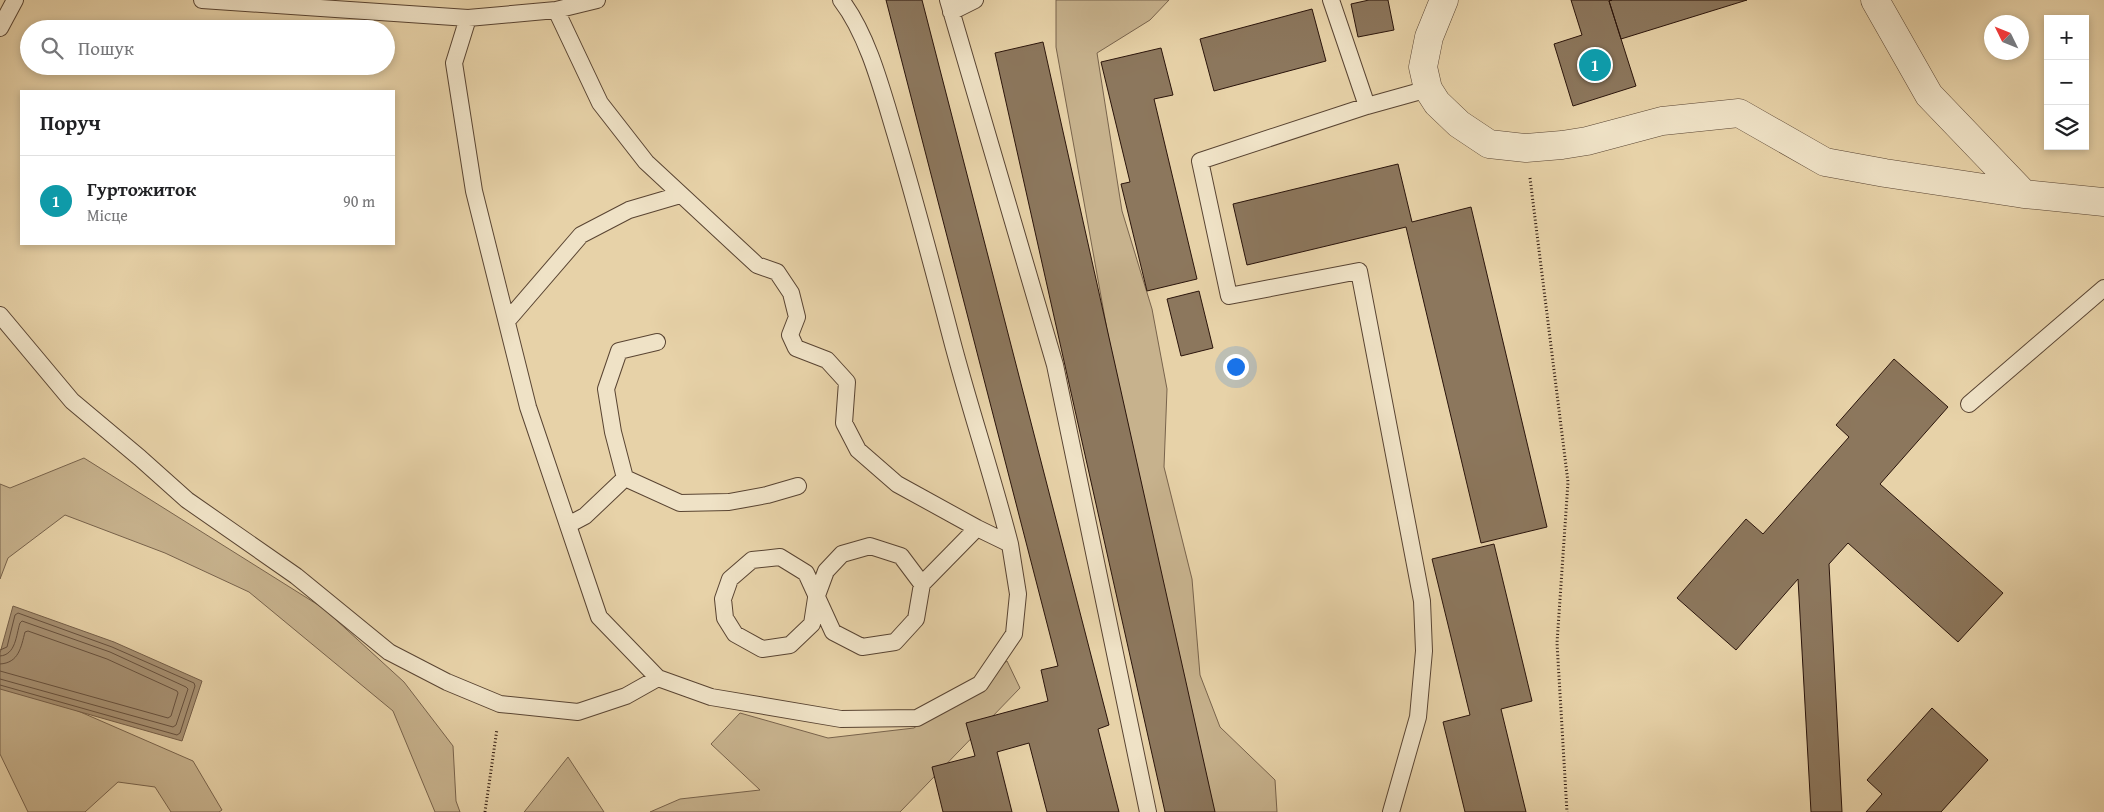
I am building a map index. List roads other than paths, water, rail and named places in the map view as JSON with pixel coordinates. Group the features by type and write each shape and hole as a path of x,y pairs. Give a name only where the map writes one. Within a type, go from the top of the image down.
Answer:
{"street":[{"path":"1444,0 1429,38 1423,67 1428,89 1438,103 1459,124 1489,144 1526,148 1586,141 1662,121 1739,113 1826,162 2024,194 2104,202"},
{"path":"1875,0 1929,95 2024,194"}],"lane":[{"path":"0,28 15,0"},
{"path":"202,0 468,18 556,10 597,0"},
{"path":"468,18 454,63 474,190 528,407 599,618 658,678 711,697 841,719 917,718 980,684 1014,634 1018,594 1010,544 993,478 974,418 928,247 884,97 865,45 848,9 841,0"},
{"path":"975,0 949,6 1055,365 1148,812"},
{"path":"1331,0 1366,106"},
{"path":"556,10 600,103 646,162 757,265 777,272 791,293 796,317 790,335 796,348 827,360 847,382 844,423 858,450 897,484 1010,544"},
{"path":"1390,812 1418,717 1424,651 1422,601 1359,271 1229,296 1200,161 1366,106 1428,89"},
{"path":"507,321 581,234 629,210 680,195"},
{"path":"1969,404 2104,288"},
{"path":"0,315 72,401 140,458 186,500 296,576 389,652 447,682 500,704 578,712 626,696 658,678"},
{"path":"657,342 619,351 606,389 613,432 626,478 680,503 729,502 767,495 798,486"},
{"path":"568,524 585,516 626,478"},
{"path":"922,584 901,556 870,546 842,554 826,571 816,598 812,624 790,645 762,649 734,634 726,618 723,598 730,579 752,560 780,557 806,573 816,598 833,632 862,647 895,642 916,619 922,584 978,528"}],"water":[{"path":"13,606 114,642 202,681 182,741 0,689 0,653"}],"place":[{"name":"Гуртожиток","path":"1595,65"}]}
